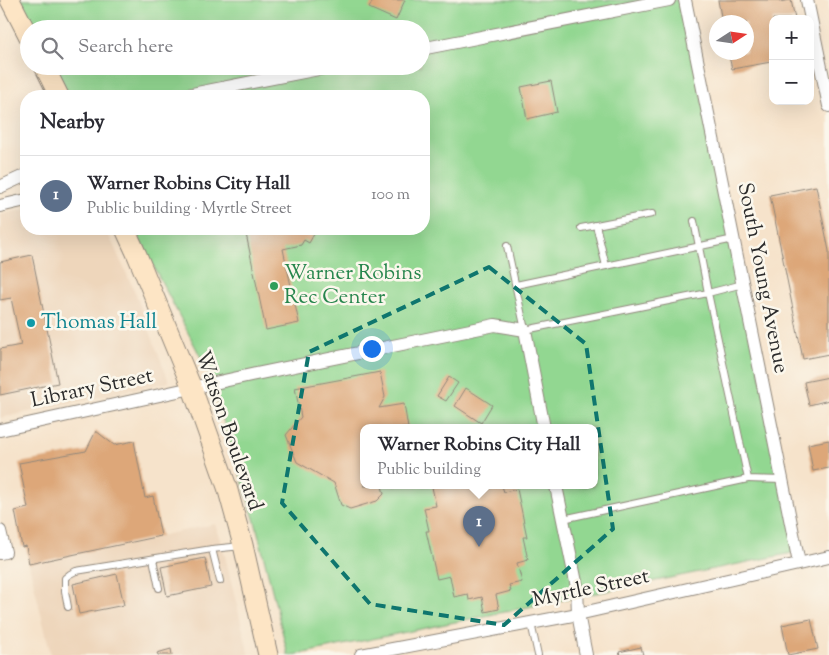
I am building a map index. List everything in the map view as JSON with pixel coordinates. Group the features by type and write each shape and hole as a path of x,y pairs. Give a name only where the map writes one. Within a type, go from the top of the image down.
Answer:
{"main road":[{"path":"10,0 20,20"},
{"path":"49,75 57,90"},
{"name":"Watson Boulevard","path":"128,235 192,388 227,487 243,546 268,655"}],"street":[{"path":"430,47 669,0"},
{"name":"South Young Avenue","path":"685,0 799,563"},
{"path":"807,0 829,106"},
{"path":"212,90 288,75"},
{"path":"0,188 20,178"},
{"path":"0,206 20,201"},
{"name":"Library Street","path":"0,430 495,325 525,330"},
{"path":"525,330 543,424"},
{"path":"557,489 577,587 578,614 586,655"},
{"path":"0,531 4,552 0,553"},
{"name":"Myrtle Street","path":"360,655 391,652 578,614 829,557"}],"lane":[{"path":"581,228 652,214"},
{"path":"694,221 748,480"},
{"path":"596,226 606,266"},
{"path":"516,285 734,240"},
{"path":"507,246 525,330 708,293 743,284"},
{"path":"563,519 748,480 783,480"},
{"path":"68,607 65,578 76,571 212,549 243,546"},
{"path":"212,549 220,580"},
{"path":"153,559 159,588"},
{"path":"531,623 538,655"}],"highlighted area":[{"path":"489,267 586,344 613,529 504,625 370,604 282,503 309,352"}],"shaded area":[{"path":"20,210 20,235 109,235 135,292 169,382 0,418 0,215"},
{"path":"215,524 224,552 249,655 51,655 29,564"}],"green space":[{"path":"14,0 681,0 797,552 288,655 256,525 207,369 137,235 430,235 430,90 62,90 54,75 430,75 430,20 24,20"}],"building":[{"path":"373,0 405,0 396,20 369,8"},
{"path":"718,0 779,0 779,2 791,0 794,15 769,15 769,62 732,69 730,60 754,60 754,15 721,15"},
{"path":"551,81 557,112 527,119 521,87"},
{"path":"816,186 829,251 829,354 803,359 770,195"},
{"name":"Warner Robins Rec Center","path":"246,235 314,235 309,243 304,240 301,245 283,249 299,323 266,330"},
{"name":"Thomas Hall","path":"32,255 58,383 0,395 0,349 21,345 11,298 0,300 0,262"},
{"path":"380,372 385,397 379,408 404,404 407,424 360,424 360,489 383,489 384,494 377,501 350,509 341,505 334,483 297,462 286,435 301,417 295,388"},
{"path":"449,377 458,383 446,401 437,396"},
{"path":"829,377 829,400 809,405 804,382"},
{"path":"466,388 492,405 481,423 455,406"},
{"path":"96,431 114,445 134,441 145,498 153,496 161,536 29,564 26,546 22,547 15,511 28,508 19,463 86,451"},
{"path":"829,440 829,468 813,471 808,444"},
{"path":"432,489 503,489 504,492 517,489 527,537 523,537 528,560 517,563 522,582 509,585 511,591 496,595 499,609 485,612 482,597 469,600 468,594 454,597 450,576 437,579 426,531 429,531 424,508 436,506"},
{"path":"205,558 211,587 167,596 161,567"},
{"path":"117,574 124,605 79,614 73,584"},
{"path":"811,619 818,649 788,655 782,625"},
{"path":"641,647 643,655 620,655 619,652"},
{"path":"171,649 172,655 158,655 157,653"}],"place":[{"name":"Warner Robins Rec Center","path":"274,286"},
{"name":"Thomas Hall","path":"31,323"},
{"name":"Warner Robins City Hall","path":"479,547"}]}
